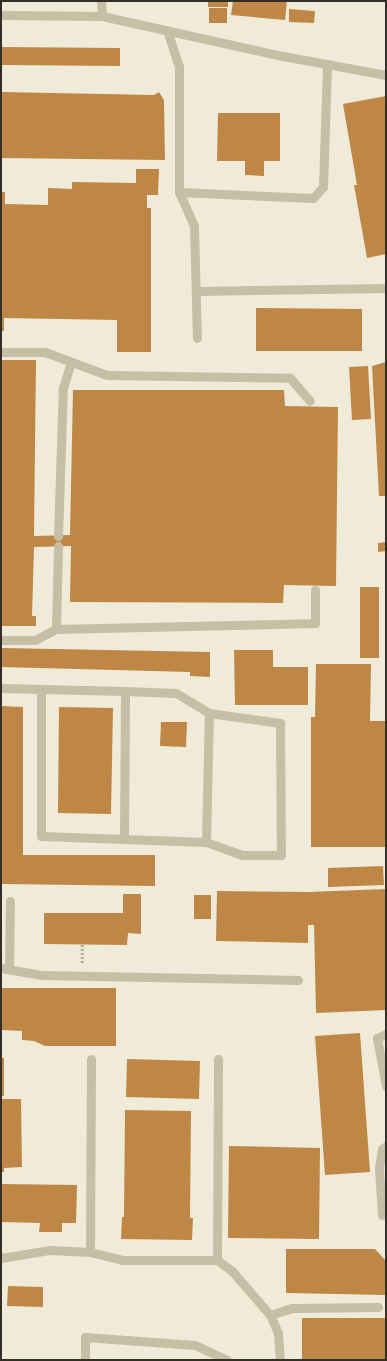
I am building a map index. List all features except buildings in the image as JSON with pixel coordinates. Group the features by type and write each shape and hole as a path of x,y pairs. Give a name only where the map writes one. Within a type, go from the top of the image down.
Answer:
{"lane":[{"path":"101,1 102,16"},
{"path":"1,15 102,16 370,74 386,75"},
{"path":"167,30 179,67 179,192 194,226 197,338"},
{"path":"179,192 313,198 323,187 327,64"},
{"path":"196,291 386,288"},
{"path":"1,352 45,352 107,375 290,378 310,401"},
{"path":"58,536 63,388 70,362"},
{"path":"56,629 58,546"},
{"path":"1,640 35,640 56,629 315,623 315,590"},
{"path":"1,688 125,691 176,693 209,713 280,723 281,855 242,855 206,842 42,836 41,689"},
{"path":"124,839 125,691"},
{"path":"206,842 209,713"},
{"path":"10,901 5,969 41,975 298,980"},
{"path":"386,1034 378,1038 386,1086"},
{"path":"90,1252 91,1059"},
{"path":"217,1260 218,1059"},
{"path":"382,1215 379,1168 382,1149 386,1146"},
{"path":"1,1258 50,1250 90,1252 122,1260 217,1260 232,1271 270,1315 278,1333 280,1360"},
{"path":"270,1315 292,1308 378,1307"},
{"path":"85,1360 85,1337 195,1345 227,1360"}]}
